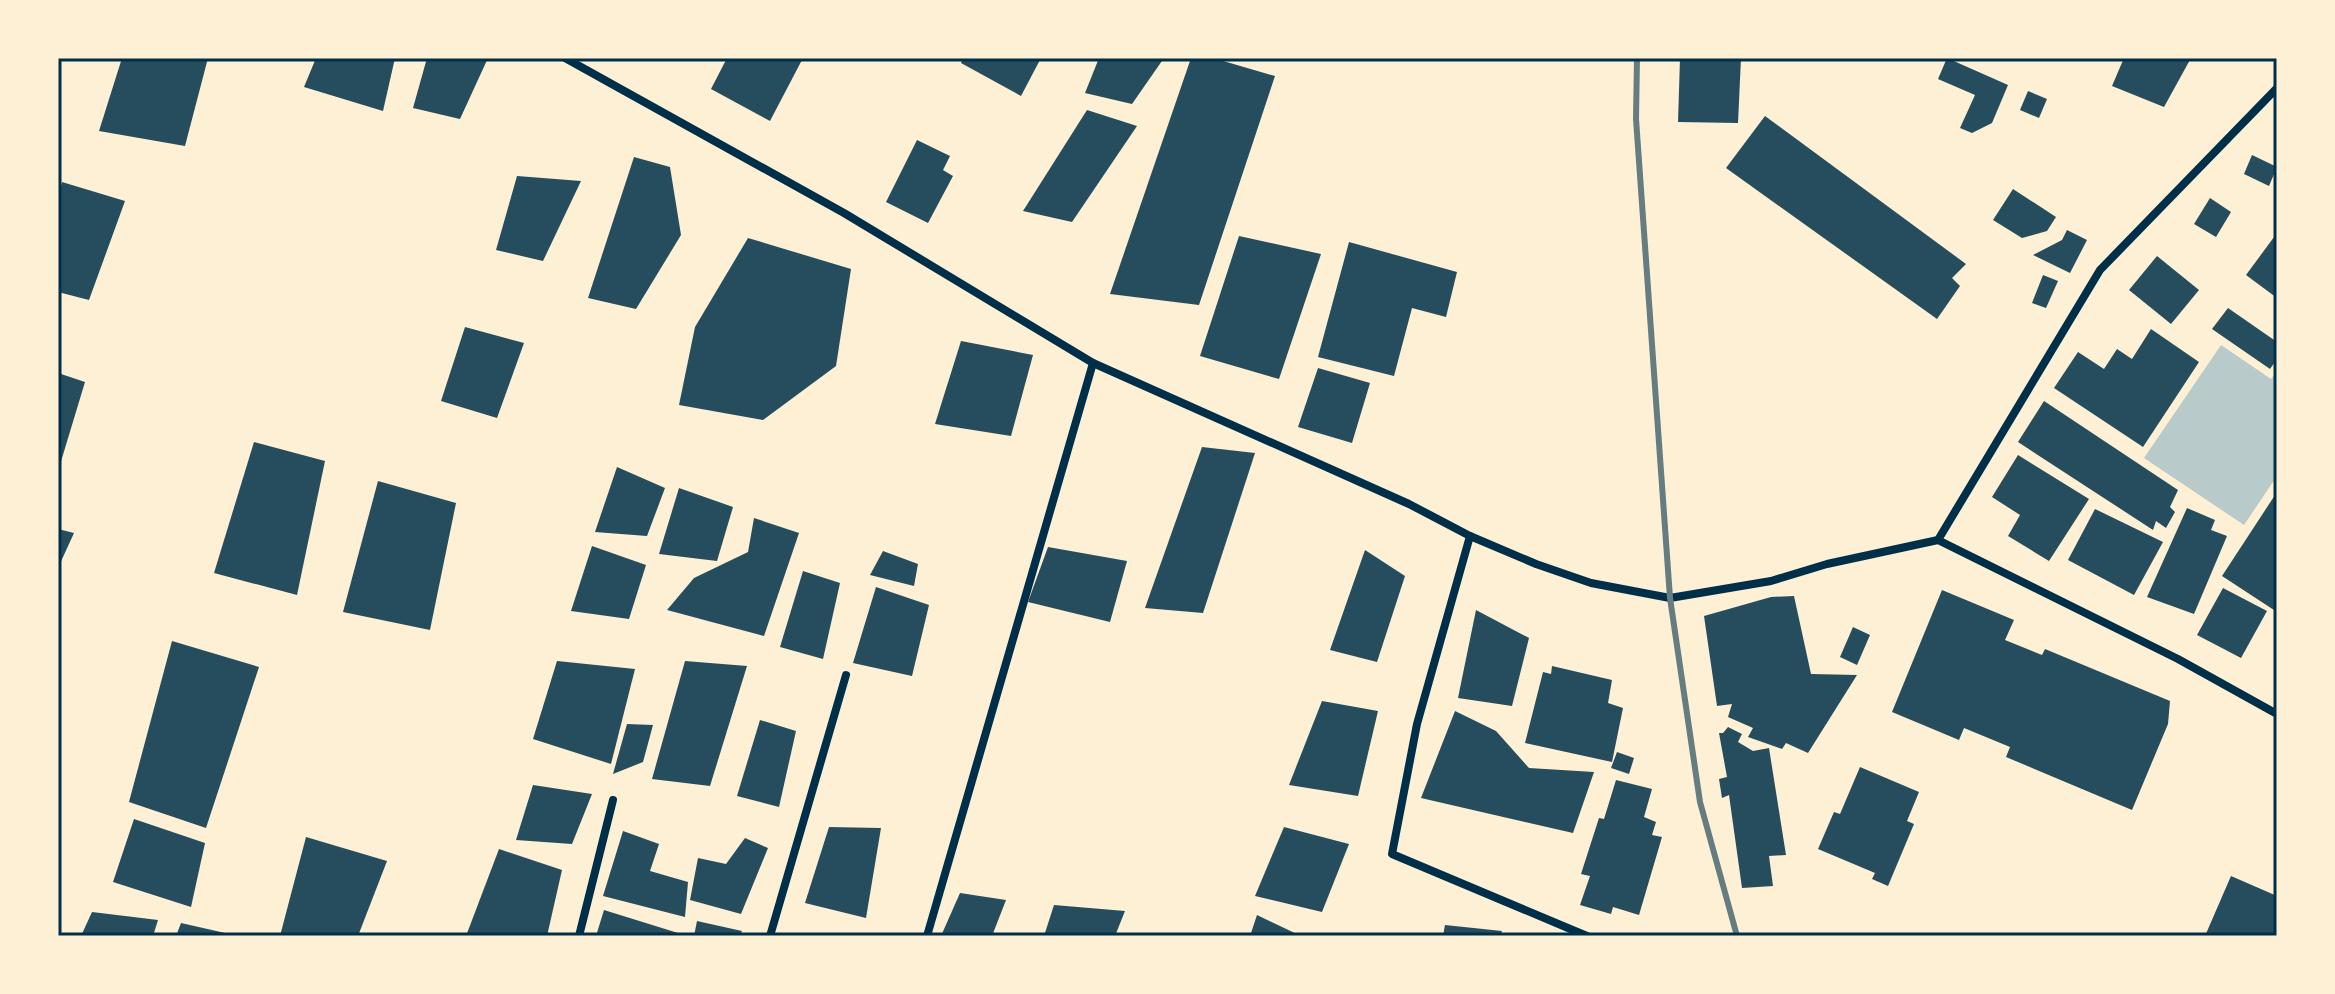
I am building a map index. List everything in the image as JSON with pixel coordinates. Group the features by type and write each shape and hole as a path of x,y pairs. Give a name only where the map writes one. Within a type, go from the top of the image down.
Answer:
{"street":[{"path":"565,58 844,213 1093,363 1409,504 1470,536 1591,583 1670,598 1771,581 1827,564 1938,540 2178,659 2277,714"},
{"path":"1938,540 2100,270 2277,88"},
{"path":"927,936 1093,363"},
{"path":"1470,536 1417,724 1392,854 1587,936"},
{"path":"770,936 846,675"},
{"path":"579,936 613,800"}],"shaded area":[{"path":"2221,345 2271,379 2277,371 2277,476 2244,525 2144,458"}],"building":[{"path":"122,58 208,58 185,146 99,131"},
{"path":"316,58 395,58 383,111 304,87"},
{"path":"427,58 488,58 460,119 413,108"},
{"path":"727,58 803,58 770,121 711,89"},
{"path":"963,58 1041,58 1021,96 961,63"},
{"path":"1099,58 1164,58 1132,104 1085,93"},
{"path":"1191,58 1213,58 1275,76 1199,305 1110,294"},
{"path":"1680,58 1741,58 1738,123 1678,122"},
{"path":"1947,58 2008,85 1992,123 1972,133 1960,128 1975,95 1938,79"},
{"path":"2124,58 2191,58 2164,107 2112,86"},
{"path":"2028,91 2047,99 2039,118 2020,110"},
{"path":"1087,110 1137,126 1072,222 1023,211"},
{"path":"1765,116 1966,264 1952,278 1960,286 1937,319 1726,168"},
{"path":"917,140 950,156 943,170 953,176 928,223 886,202"},
{"path":"2252,155 2277,167 2269,186 2244,174"},
{"path":"634,157 670,167 681,235 636,309 588,298"},
{"path":"517,176 581,181 543,261 496,250"},
{"path":"62,182 125,201 89,300 58,292 58,200"},
{"path":"2013,189 2056,217 2047,231 2022,238 1993,220"},
{"path":"2210,198 2231,212 2216,237 2194,224"},
{"path":"2067,230 2087,240 2070,273 2033,255 2062,240"},
{"path":"2277,233 2277,298 2246,275"},
{"path":"1239,236 1321,254 1279,379 1200,356"},
{"path":"748,238 851,269 836,366 763,420 679,405 695,327"},
{"path":"1349,242 1457,272 1446,317 1412,308 1394,376 1318,357"},
{"path":"2157,256 2199,290 2171,324 2129,290"},
{"path":"2043,275 2058,281 2046,308 2032,303"},
{"path":"2228,308 2277,342 2277,359 2270,369 2212,329"},
{"path":"465,327 524,343 497,418 441,401"},
{"path":"2151,329 2199,362 2143,447 2054,388 2078,352 2104,369 2117,349 2132,359"},
{"path":"961,341 1033,355 1011,436 935,424"},
{"path":"1318,368 1370,383 1352,443 1298,427"},
{"path":"58,373 85,382 59,468 58,468"},
{"path":"2044,401 2178,490 2170,507 2175,512 2166,528 2156,521 2153,530 2018,442"},
{"path":"254,442 325,461 297,595 214,573"},
{"path":"1202,447 1255,453 1203,613 1145,608"},
{"path":"2018,455 2089,499 2049,561 2008,536 2020,515 1992,497"},
{"path":"617,467 665,488 647,536 595,532"},
{"path":"378,481 456,503 430,630 343,612"},
{"path":"679,488 733,507 717,561 659,554"},
{"path":"2277,492 2277,612 2222,576"},
{"path":"2187,508 2215,520 2211,530 2227,536 2194,614 2147,597"},
{"path":"2095,509 2163,542 2134,595 2068,560"},
{"path":"754,518 799,533 764,636 667,610 694,578 748,552"},
{"path":"58,529 74,533 58,568"},
{"path":"592,546 646,565 629,619 571,611"},
{"path":"1048,547 1127,561 1110,622 1028,602"},
{"path":"1365,550 1405,576 1377,662 1330,650"},
{"path":"883,551 918,564 914,586 870,575"},
{"path":"803,571 840,583 823,659 780,647"},
{"path":"876,587 929,605 912,676 853,663"},
{"path":"2223,588 2267,611 2241,658 2197,635"},
{"path":"1942,590 2014,620 2005,640 2042,655 2045,649 2170,701 2168,724 2132,810 2006,757 2010,747 1964,728 1959,740 1892,712"},
{"path":"1794,596 1811,674 1857,675 1808,753 1786,743 1782,749 1748,737 1753,728 1728,717 1732,704 1717,706 1704,616 1771,597"},
{"path":"1476,610 1529,638 1512,706 1458,698"},
{"path":"1853,627 1870,635 1857,665 1840,657"},
{"path":"172,641 259,667 206,828 129,802"},
{"path":"557,661 635,669 611,764 533,739"},
{"path":"685,661 747,666 710,786 652,779"},
{"path":"1552,666 1612,680 1608,703 1623,708 1612,762 1525,743 1543,672 1551,674"},
{"path":"1322,701 1378,711 1358,796 1289,785"},
{"path":"1455,711 1496,731 1529,768 1594,772 1573,833 1421,798"},
{"path":"760,720 796,731 779,807 737,796"},
{"path":"627,724 653,725 643,762 613,774"},
{"path":"1728,727 1742,734 1738,742 1753,751 1769,748 1786,855 1769,856 1773,886 1742,888 1729,795 1722,798 1719,779 1727,777 1719,733"},
{"path":"1617,752 1634,758 1629,774 1611,768"},
{"path":"1860,767 1919,792 1907,821 1914,824 1888,886 1872,879 1875,873 1818,849 1834,812 1840,814"},
{"path":"1616,780 1652,789 1644,817 1656,822 1652,835 1662,837 1639,915 1613,907 1611,914 1580,905 1590,876 1581,874 1599,818 1604,819"},
{"path":"533,785 592,794 572,844 516,840"},
{"path":"134,819 205,843 191,907 113,882"},
{"path":"829,827 881,828 866,918 805,903"},
{"path":"1284,827 1349,844 1322,912 1255,896"},
{"path":"623,831 659,844 650,871 688,882 685,917 603,896"},
{"path":"306,837 387,861 358,936 280,936"},
{"path":"745,838 768,848 741,914 690,900 698,858 726,864"},
{"path":"499,849 562,870 547,936 466,936"},
{"path":"2231,876 2277,896 2277,936 2205,936"},
{"path":"960,893 1006,900 992,936 941,936"},
{"path":"1054,905 1125,911 1115,936 1044,936"},
{"path":"604,910 678,933 677,936 596,936"},
{"path":"92,912 158,920 153,936 81,936"},
{"path":"1257,915 1301,936 1250,936"},
{"path":"697,921 742,931 740,936 694,936"},
{"path":"181,923 234,935 234,936 176,936"},
{"path":"1445,925 1502,931 1500,936 1443,936"}],"railway":[{"path":"1637,58 1636,119 1670,598 1700,802 1737,936"}]}
